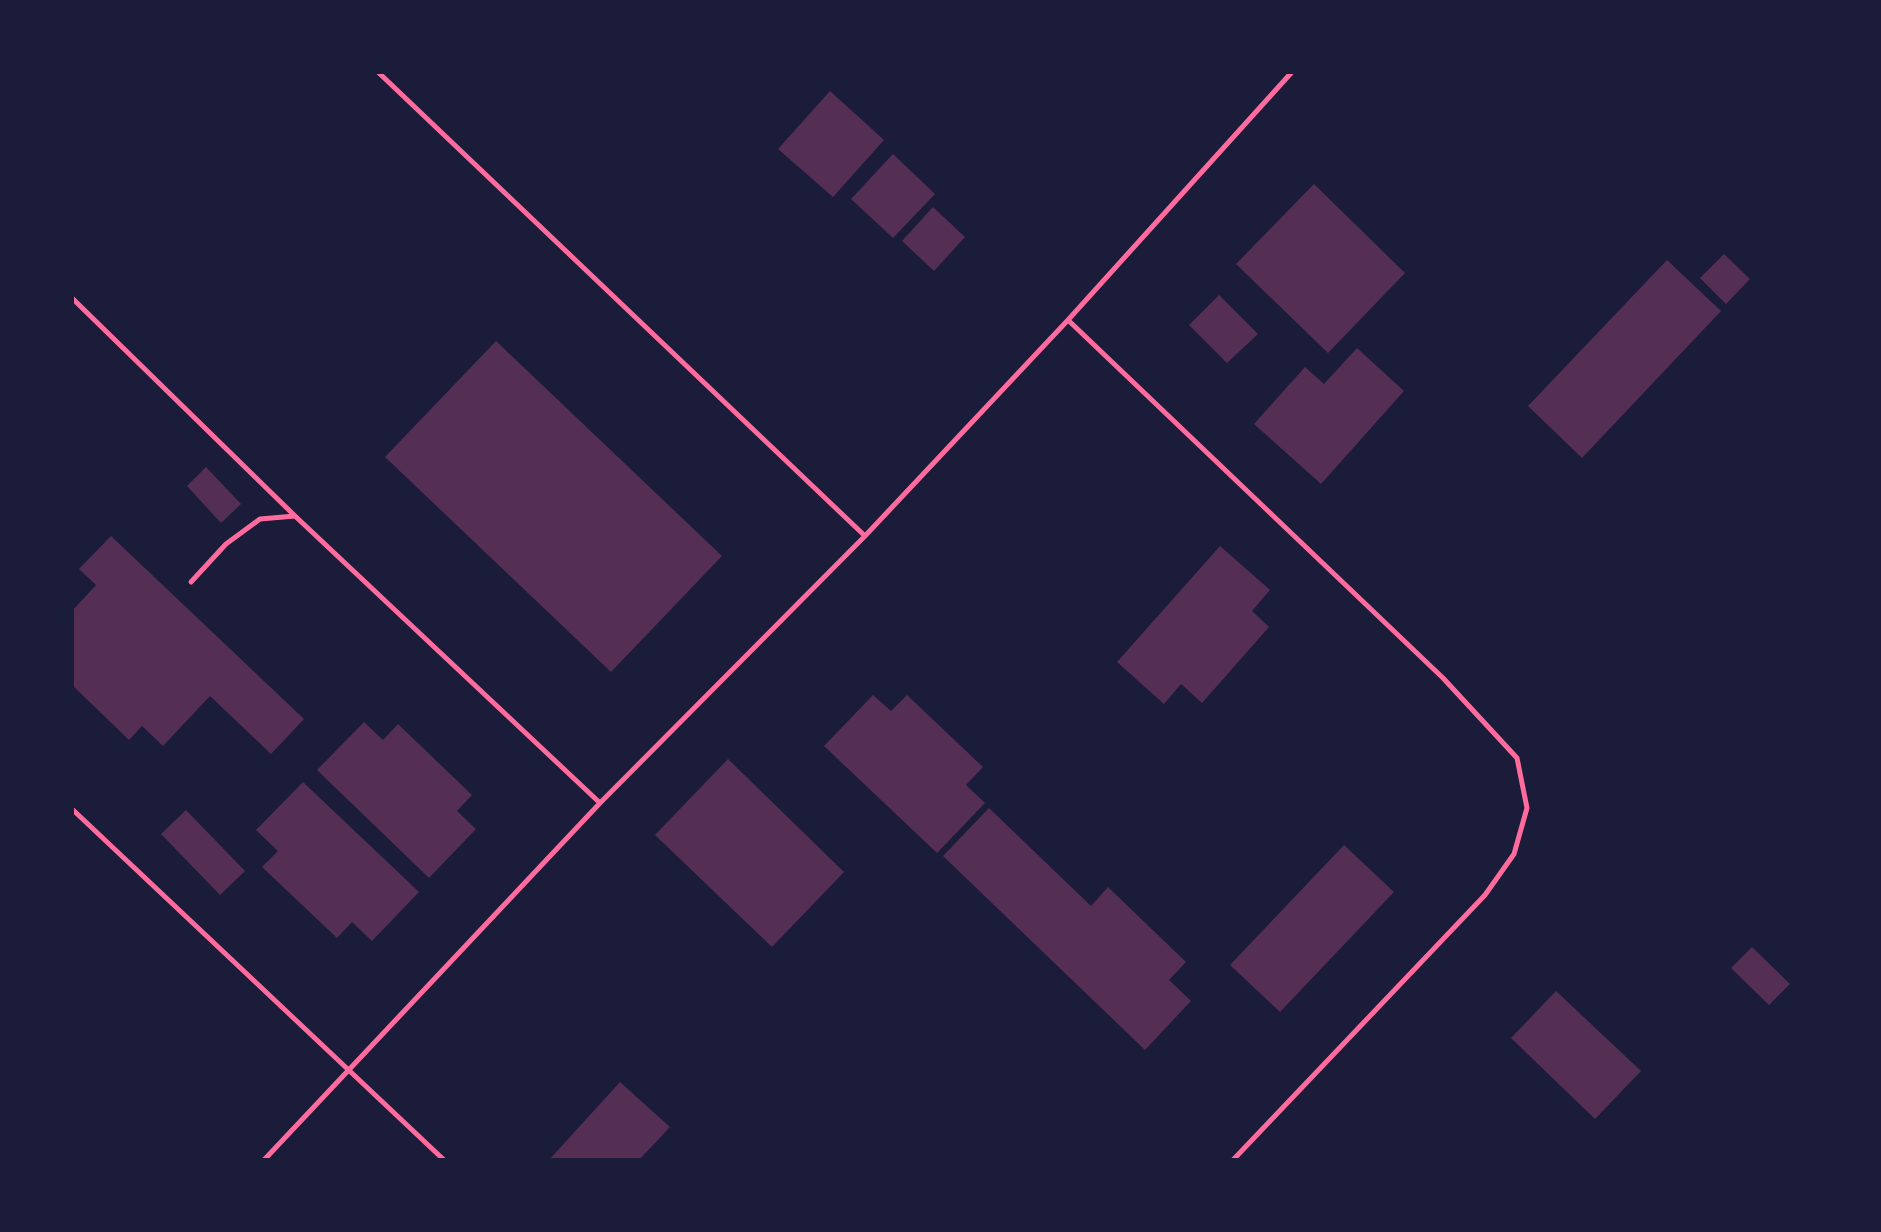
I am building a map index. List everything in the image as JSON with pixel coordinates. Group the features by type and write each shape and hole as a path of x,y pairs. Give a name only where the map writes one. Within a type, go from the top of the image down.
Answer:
{"lane":[{"path":"378,72 865,536"},
{"path":"1279,72 1286,78"},
{"path":"264,1160 350,1072 600,803 865,536 1068,320 1292,72"},
{"path":"72,298 295,516 600,803"},
{"path":"1068,320 1443,678 1517,758 1527,808 1514,853 1485,895 1233,1160"},
{"path":"191,582 226,544 260,519 295,516"},
{"path":"72,809 444,1160"}],"building":[{"path":"830,91 884,140 833,197 778,149"},
{"path":"893,154 935,194 893,238 851,199"},
{"path":"1314,184 1405,273 1328,353 1236,264"},
{"path":"933,207 965,237 934,271 902,241"},
{"path":"1724,254 1750,279 1726,304 1700,278"},
{"path":"1667,260 1721,311 1582,458 1528,406"},
{"path":"1219,295 1258,334 1227,363 1189,325"},
{"path":"496,341 722,556 611,672 385,457"},
{"path":"1357,348 1404,391 1321,484 1254,424 1305,367 1324,384"},
{"path":"206,467 241,504 221,523 187,486"},
{"path":"111,536 304,719 271,754 210,696 163,746 142,726 129,740 72,685 72,611 96,585 79,569"},
{"path":"1220,546 1270,590 1252,611 1269,627 1202,703 1181,684 1164,704 1117,662"},
{"path":"873,695 891,711 907,695 983,767 966,785 985,803 937,853 824,746"},
{"path":"364,722 383,740 398,724 472,795 457,811 476,829 429,878 317,770"},
{"path":"728,759 844,872 772,947 655,835"},
{"path":"303,782 419,892 372,941 352,922 337,938 262,867 278,851 256,830"},
{"path":"989,808 1091,906 1108,887 1186,962 1169,980 1191,1001 1145,1050 943,856"},
{"path":"186,810 245,871 220,895 161,834"},
{"path":"1344,845 1394,892 1280,1012 1230,965"},
{"path":"1752,947 1790,984 1769,1005 1731,968"},
{"path":"1556,991 1641,1071 1595,1119 1511,1038"},
{"path":"620,1082 670,1127 639,1160 549,1160"}]}
